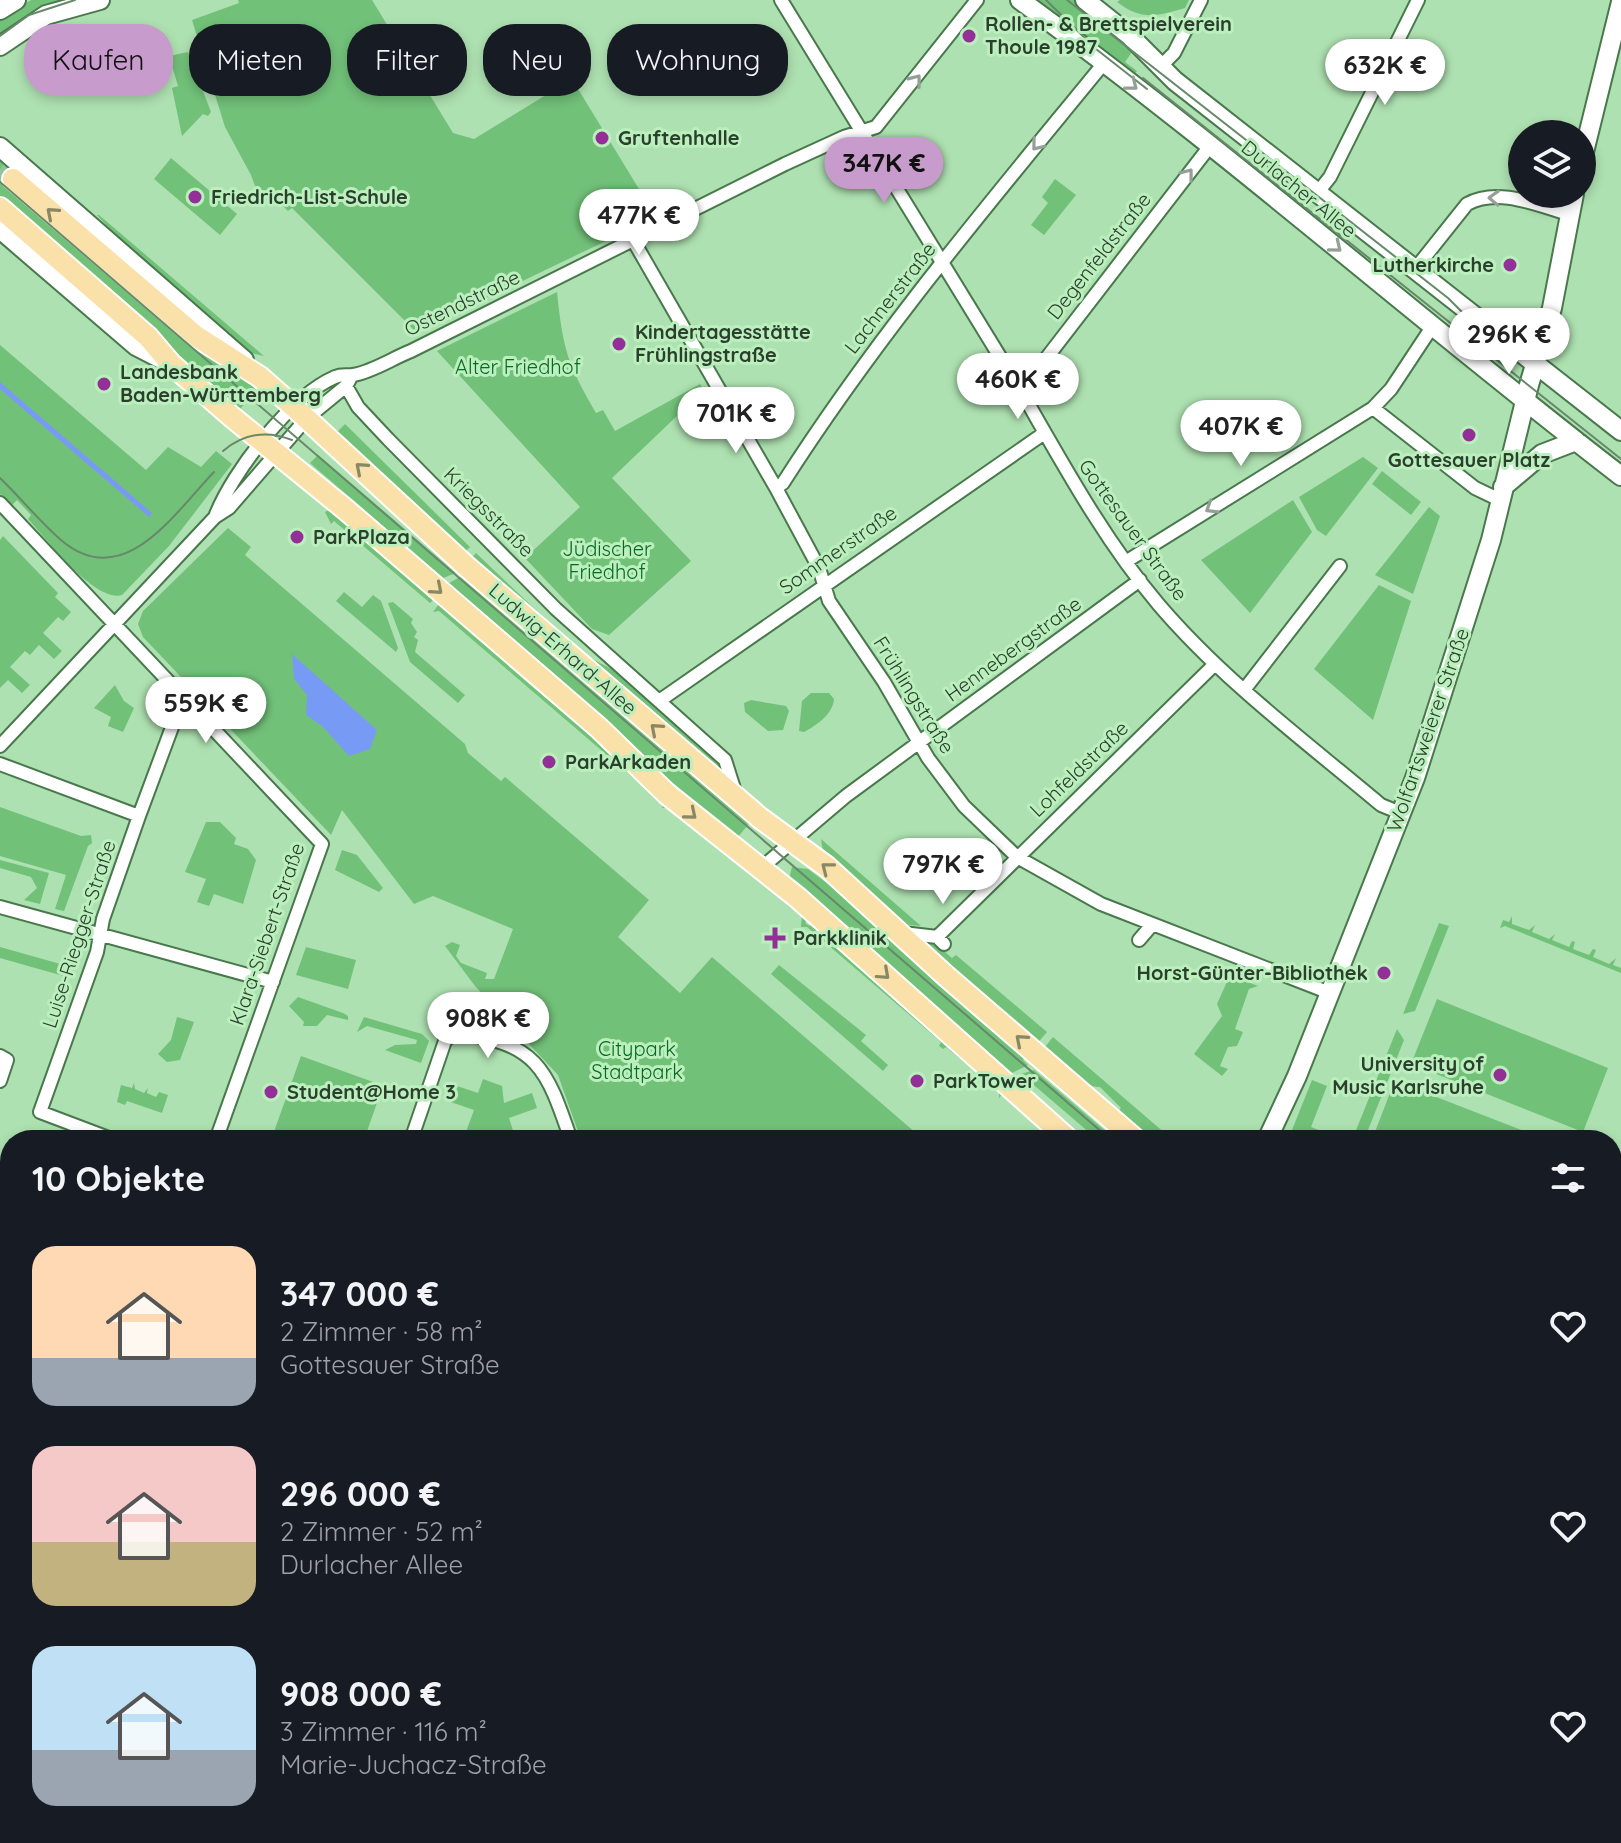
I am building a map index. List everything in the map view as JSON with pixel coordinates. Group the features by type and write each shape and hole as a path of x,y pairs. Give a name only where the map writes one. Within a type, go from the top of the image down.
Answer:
{"main road":[{"path":"0,10 16,0"},
{"path":"0,46 46,15 100,0"},
{"name":"Durlacher Allee","path":"1020,0 1210,146 1621,476"},
{"name":"Durlacher Allee","path":"1085,0 1129,35 1160,67 1621,431"},
{"path":"1592,120 1621,2"},
{"name":"Ludwig-Erhard-Allee","path":"0,147 239,354 260,377 466,566 737,798 903,933 946,976 1124,1130"},
{"path":"13,179 204,343 260,377"},
{"path":"0,208 148,337 171,364"},
{"name":"Wolfartsweierer Straße","path":"1271,1130 1403,814 1491,540 1560,273 1570,208"},
{"name":"Ludwig-Erhard-Allee","path":"0,229 136,346 171,364 599,728 667,794 798,898 1058,1130"},
{"path":"1502,494 1542,454 1576,441"}],"street":[{"name":"Gottesauer Straße","path":"781,0 1021,391 1043,434 1140,580 1215,664 1244,690 1381,805 1403,814"},
{"name":"Ostendstraße","path":"0,746 215,517 236,477 270,448 301,412 349,381 797,159 861,133 884,120 977,0"},
{"path":"1160,67 1174,53 1201,0"},
{"path":"1318,192 1330,177 1418,0"},
{"name":"Lachnerstraße","path":"776,488 783,483 830,410 941,264 1104,63"},
{"name":"Degenfeldstraße","path":"1021,391 1210,146"},
{"path":"1416,268 1467,204 1479,198 1495,195 1569,214"},
{"name":"Frühlingstraße","path":"633,240 776,488 819,568 822,586 949,790 1017,857 1101,904 1330,993"},
{"path":"1127,561 1373,408 1391,389 1432,327"},
{"name":"Kriegsstraße","path":"349,381 358,407 556,609 725,760 737,798"},
{"path":"1373,408 1475,488 1502,494"},
{"name":"Sommerstraße","path":"659,701 1043,434"},
{"name":"Klara-Siebert-Straße","path":"0,503 322,844 220,1130"},
{"path":"1244,690 1340,566"},
{"name":"Hennebergstraße","path":"760,869 846,796 1140,580"},
{"name":"Lohfeldstraße","path":"903,933 940,941 1017,857 1215,664"},
{"name":"Luise-Riegger-Straße","path":"88,1130 40,1112 139,816 184,695"},
{"path":"0,764 139,816"},
{"path":"0,907 273,982"},
{"path":"1139,940 1151,926"},
{"path":"415,1130 449,1035 472,1036 511,1047 531,1058 551,1081 568,1130"},
{"path":"0,1056 7,1060 0,1081"}],"green space":[{"path":"31,0 86,0 34,24 24,24 24,29 0,40 0,18"},
{"name":"Alter Friedhof","path":"238,0 372,0 387,24 347,24 347,96 430,96 453,133 474,139 544,96 582,96 656,217 416,332 292,208 288,211 274,197 261,202 251,175 225,127 215,96 331,96 331,24 193,24 192,20 239,3"},
{"path":"1029,0 1075,0 1132,52 1125,62 1137,71 1133,76"},
{"path":"1189,0 1185,8 1150,15 1126,8 1117,2"},
{"path":"188,52 189,96 205,96 211,112 208,116 203,114 182,136 173,93 173,88 178,86 173,55"},
{"name":"Friedrich-List-Schule","path":"171,158 237,214 220,235 154,179"},
{"path":"0,160 20,169 217,356 270,397 257,390 240,409 0,198"},
{"path":"1055,179 1076,195 1044,235 1031,225 1048,203 1042,197"},
{"path":"97,215 264,356 250,353 126,247"},
{"name":"Jüdischer Friedhof","path":"557,292 564,342 572,368 596,413 603,410 615,431 700,384 706,394 678,410 680,413 612,478 691,561 609,635 592,629 525,558 580,507 437,351"},
{"path":"0,345 146,470 168,447 201,467 216,451 232,464 169,546 122,595 111,595 85,579 28,519 31,515 17,500 11,506 0,494"},
{"path":"345,424 470,547 463,554 333,436"},
{"path":"318,455 456,573 443,578 310,463"},
{"path":"1363,457 1378,468 1326,536 1317,530 1299,497"},
{"path":"1382,471 1421,502 1411,515 1372,484"},
{"path":"1293,500 1312,532 1250,613 1201,560"},
{"path":"1429,507 1440,516 1413,594 1375,575"},
{"path":"329,510 437,596 430,603 334,521 331,524 325,512"},
{"name":"Citypark Stadtpark","path":"228,528 251,547 245,555 465,744 468,753 501,781 505,777 649,900 618,937 680,993 712,957 912,1130 577,1130 558,1075 475,986 445,946 452,942 460,945 456,956 461,963 487,973 485,979 494,979 513,929 433,896 414,904 342,810 331,835 143,637 138,624 143,611"},
{"path":"3,536 58,593 55,597 71,612 63,621 58,617 43,633 62,651 54,659 39,645 30,655 25,651 10,667 30,685 22,693 8,680 0,688 0,540"},
{"path":"476,553 581,653 627,677 720,761 728,779 470,560"},
{"path":"467,573 753,819 737,838 450,592 454,587 449,583"},
{"path":"1379,585 1411,601 1373,720 1314,669"},
{"path":"344,592 362,607 373,595 381,601 398,648 396,652 336,601"},
{"path":"442,600 595,734 672,807 662,808 664,804 439,611 433,612"},
{"path":"393,602 413,619 411,623 417,632 414,637 418,640 415,652 465,695 458,703 410,662 388,603"},
{"path":"115,685 124,701 134,708 123,732 108,726 111,717 94,708"},
{"path":"811,693 829,693 834,699 833,704 819,722 804,732 799,731 802,701"},
{"path":"751,700 786,706 789,711 783,730 768,731 745,712 744,703"},
{"path":"0,807 81,836 91,835 92,843 88,846 64,911 55,909 66,875 0,856"},
{"path":"206,822 220,822 236,838 234,844 248,849 256,860 243,904 214,894 209,906 197,902 206,879 185,872"},
{"path":"821,839 921,926 901,924 824,858"},
{"path":"342,850 357,855 383,888 379,892 335,870"},
{"path":"0,860 49,873 40,904 24,900 37,888 31,877 0,868"},
{"path":"792,867 808,869 831,886 1027,1055 1023,1060 1028,1065 1010,1074 789,879"},
{"path":"802,915 809,917 805,923 810,926 814,921 1005,1092 999,1098 999,1092 946,1047 943,1049 939,1046 941,1042 807,927 801,927"},
{"path":"1512,916 1512,924 1529,930 1535,925 1532,932 1549,939 1555,934 1552,940 1569,947 1572,941 1575,942 1573,949 1589,955 1593,949 1596,950 1593,957 1609,964 1616,958 1613,965 1621,968 1621,973 1505,926 1500,928 1503,920 1509,922"},
{"path":"1439,923 1449,926 1415,1011 1403,1014"},
{"path":"920,938 933,941 952,958 956,955 1047,1032 1035,1046 936,961"},
{"path":"0,947 64,965 73,961 67,977 0,958"},
{"path":"306,947 356,960 348,989 296,975"},
{"path":"779,965 866,1035 861,1041 888,1065 883,1071 771,974"},
{"path":"1230,975 1258,986 1249,989 1235,1029 1243,1032 1237,1046 1228,1047 1220,1066 1228,1069 1222,1076 1194,1054 1222,1016 1217,1004"},
{"path":"298,997 343,1013 348,1020 327,1015 317,1026 303,1026 304,1022 289,1006"},
{"path":"1437,999 1608,1068 1584,1130 1578,1130 1411,1064"},
{"path":"177,1017 194,1022 180,1060 167,1062 158,1054 171,1040"},
{"path":"364,1017 422,1034 429,1041 421,1063 385,1050 395,1045 416,1044 417,1040 367,1026 357,1032"},
{"path":"1397,1029 1404,1040 1368,1130 1356,1130"},
{"path":"1053,1037 1161,1130 1136,1130 1119,1110 1121,1108 1100,1087 1076,1080 1041,1052"},
{"path":"301,1056 387,1087 383,1098 379,1097 367,1130 275,1130"},
{"path":"1034,1070 1104,1130 1086,1130 1021,1074"},
{"path":"483,1079 502,1086 504,1103 532,1093 537,1108 509,1118 513,1130 467,1130 474,1110 445,1100 451,1084 478,1093"},
{"path":"1312,1080 1327,1086 1311,1127 1319,1130 1292,1130"},
{"path":"1395,1080 1521,1130 1376,1130"},
{"path":"134,1083 135,1089 144,1093 148,1088 147,1093 156,1097 159,1092 168,1095 162,1113 127,1101 125,1105 117,1102 121,1085 132,1088"}],"water":[{"path":"0,382 152,513 149,517 0,389"},
{"path":"292,654 377,730 370,749 349,756 322,726 306,715 307,695 294,679"}],"tunnel":[{"path":"0,169 13,179"}],"tram line":[{"path":"0,36 29,15 75,0"},
{"path":"1046,0 1096,49 1147,89"},
{"path":"1067,0 1448,298 1495,345"},
{"path":"1143,78 1621,459"},
{"path":"0,182 1099,1130"},
{"path":"223,451 256,435 292,440"},
{"path":"0,478 61,540 84,554 106,558 127,553 146,541 214,472"}],"place":[{"name":"Rollen- & Brettspielverein Thoule 1987","path":"969,36"},
{"name":"Gruftenhalle","path":"602,138"},
{"name":"Friedrich-List-Schule","path":"195,197"},
{"name":"Lutherkirche","path":"1510,265"},
{"name":"Kindertagesstätte Frühlingstraße","path":"619,344"},
{"name":"Landesbank Baden-Württemberg","path":"104,384"},
{"name":"Gottesauer Platz","path":"1469,435"},
{"name":"ParkPlaza","path":"297,537"},
{"name":"ParkArkaden","path":"549,762"},
{"name":"Parkklinik","path":"775,938"},
{"name":"Horst-Günter-Bibliothek","path":"1384,973"},
{"name":"University of Music Karlsruhe","path":"1500,1075"},
{"name":"ParkTower","path":"917,1081"},
{"name":"Student@Home 3","path":"271,1092"}]}
